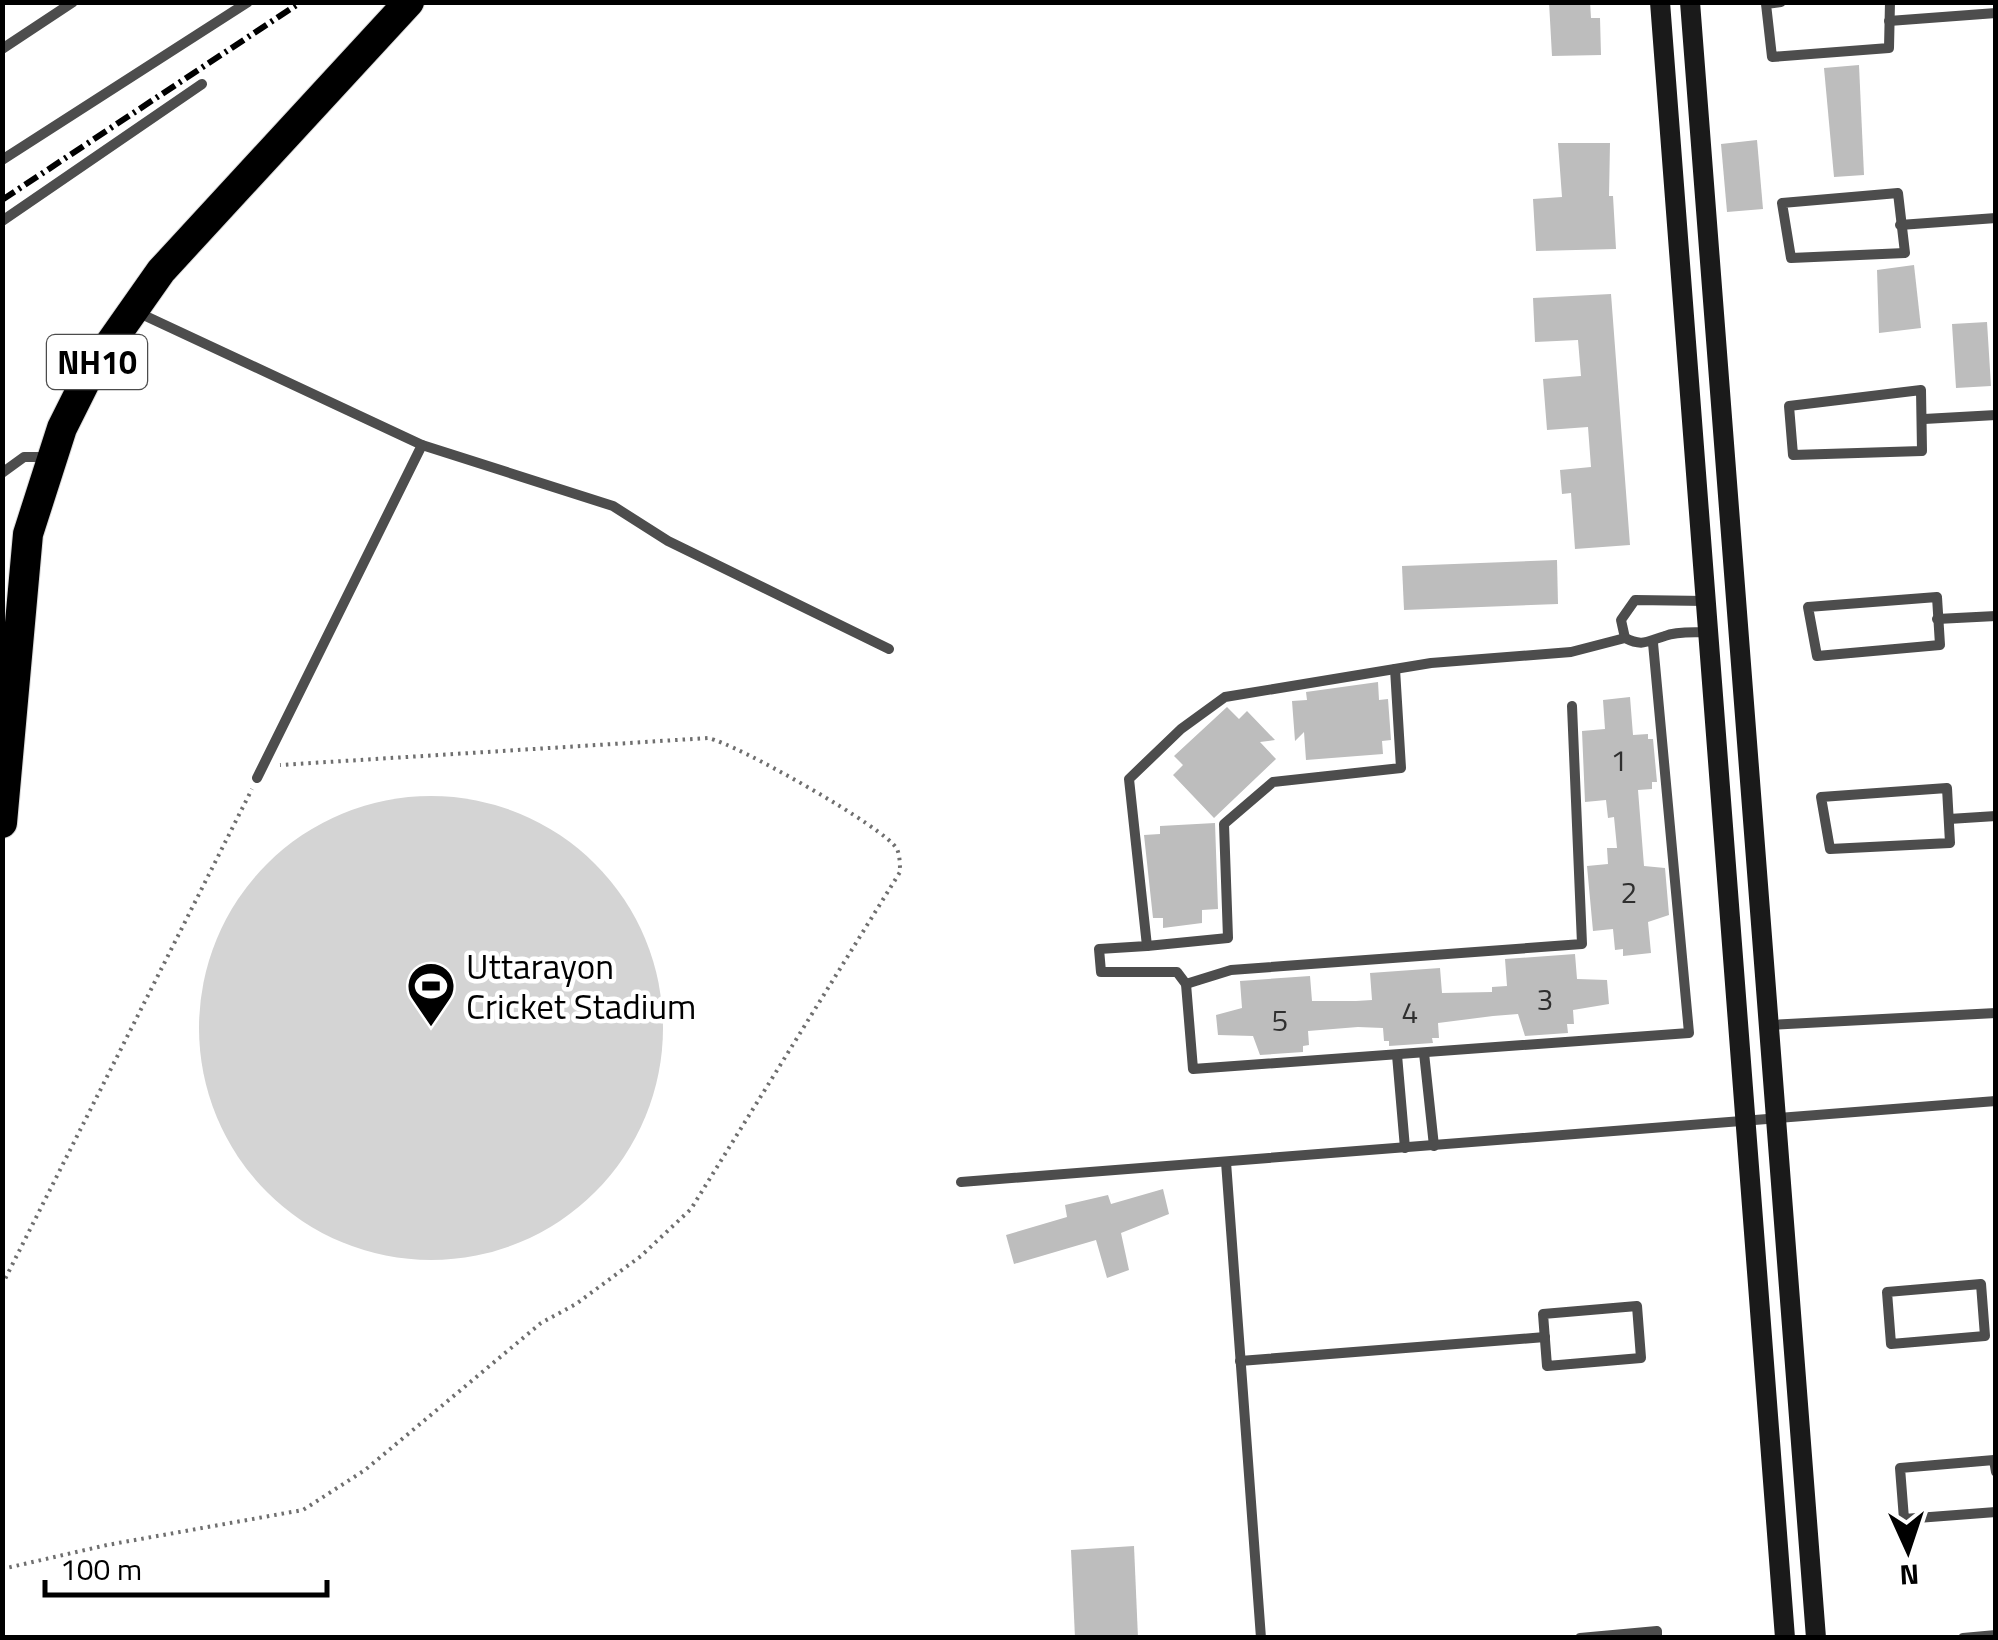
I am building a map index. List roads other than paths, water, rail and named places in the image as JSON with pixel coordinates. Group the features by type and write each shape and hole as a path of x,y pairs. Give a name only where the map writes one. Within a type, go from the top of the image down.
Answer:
{"highway":[{"name":"NH10","path":"2,823 22,578 39,488 90,372 161,271 409,2"}],"street":[{"path":"2,49 73,2"},
{"path":"2,160 248,2"},
{"path":"1660,2 1785,1638"},
{"path":"1690,2 1816,1638"},
{"path":"1780,2 1766,4 1772,58 1889,48 1890,2"},
{"path":"1889,21 1996,13"},
{"path":"2,221 202,84"},
{"path":"1898,192 1900,225 1904,253 1791,258 1782,203 1898,192"},
{"path":"1900,225 1996,218"},
{"path":"132,309 422,445 613,506 668,541 890,648"},
{"path":"1921,390 1924,419 1922,450 1792,454 1790,406 1921,390"},
{"path":"1924,419 1996,415"},
{"path":"257,778 422,445"},
{"path":"2,474 24,457 52,457"},
{"path":"1625,638 1621,620 1635,600 1648,597 1672,604 1706,601"},
{"path":"1938,597 1937,620 1940,645 1817,656 1808,607 1938,597"},
{"path":"1937,620 1996,616"},
{"path":"1147,946 1129,779 1180,729 1225,697 1395,668 1571,652 1625,638 1638,644 1653,643 1664,636 1708,632"},
{"path":"1395,668 1401,768 1273,782 1224,824 1228,938 1099,949 1101,972 1177,972 1186,984 1193,1069 1689,1033 1658,661 1653,643"},
{"path":"1186,984 1231,970 1582,944 1572,706"},
{"path":"1947,788 1949,819 1950,842 1830,849 1821,797 1947,788"},
{"path":"1949,819 1996,816"},
{"path":"1768,1024 1996,1013"},
{"path":"1424,1053 1434,1146"},
{"path":"1397,1055 1405,1148"},
{"path":"961,1182 1996,1101"},
{"path":"1226,1162 1262,1638"},
{"path":"1981,1284 1989,1310 1985,1336 1891,1344 1887,1292 1981,1284"},
{"path":"1637,1306 1641,1358 1547,1366 1544,1337 1542,1314 1637,1306"},
{"path":"1240,1361 1544,1337"},
{"path":"1996,1472 1994,1460 1900,1468 1904,1519 1996,1512"},
{"path":"1580,1638 1657,1631 1658,1638"},
{"path":"1963,1638 1996,1635"}],"railway":[{"path":"2,200 301,2"}],"place":[{"name":"Uttarayon Cricket Stadium","path":"431,1028"}]}
